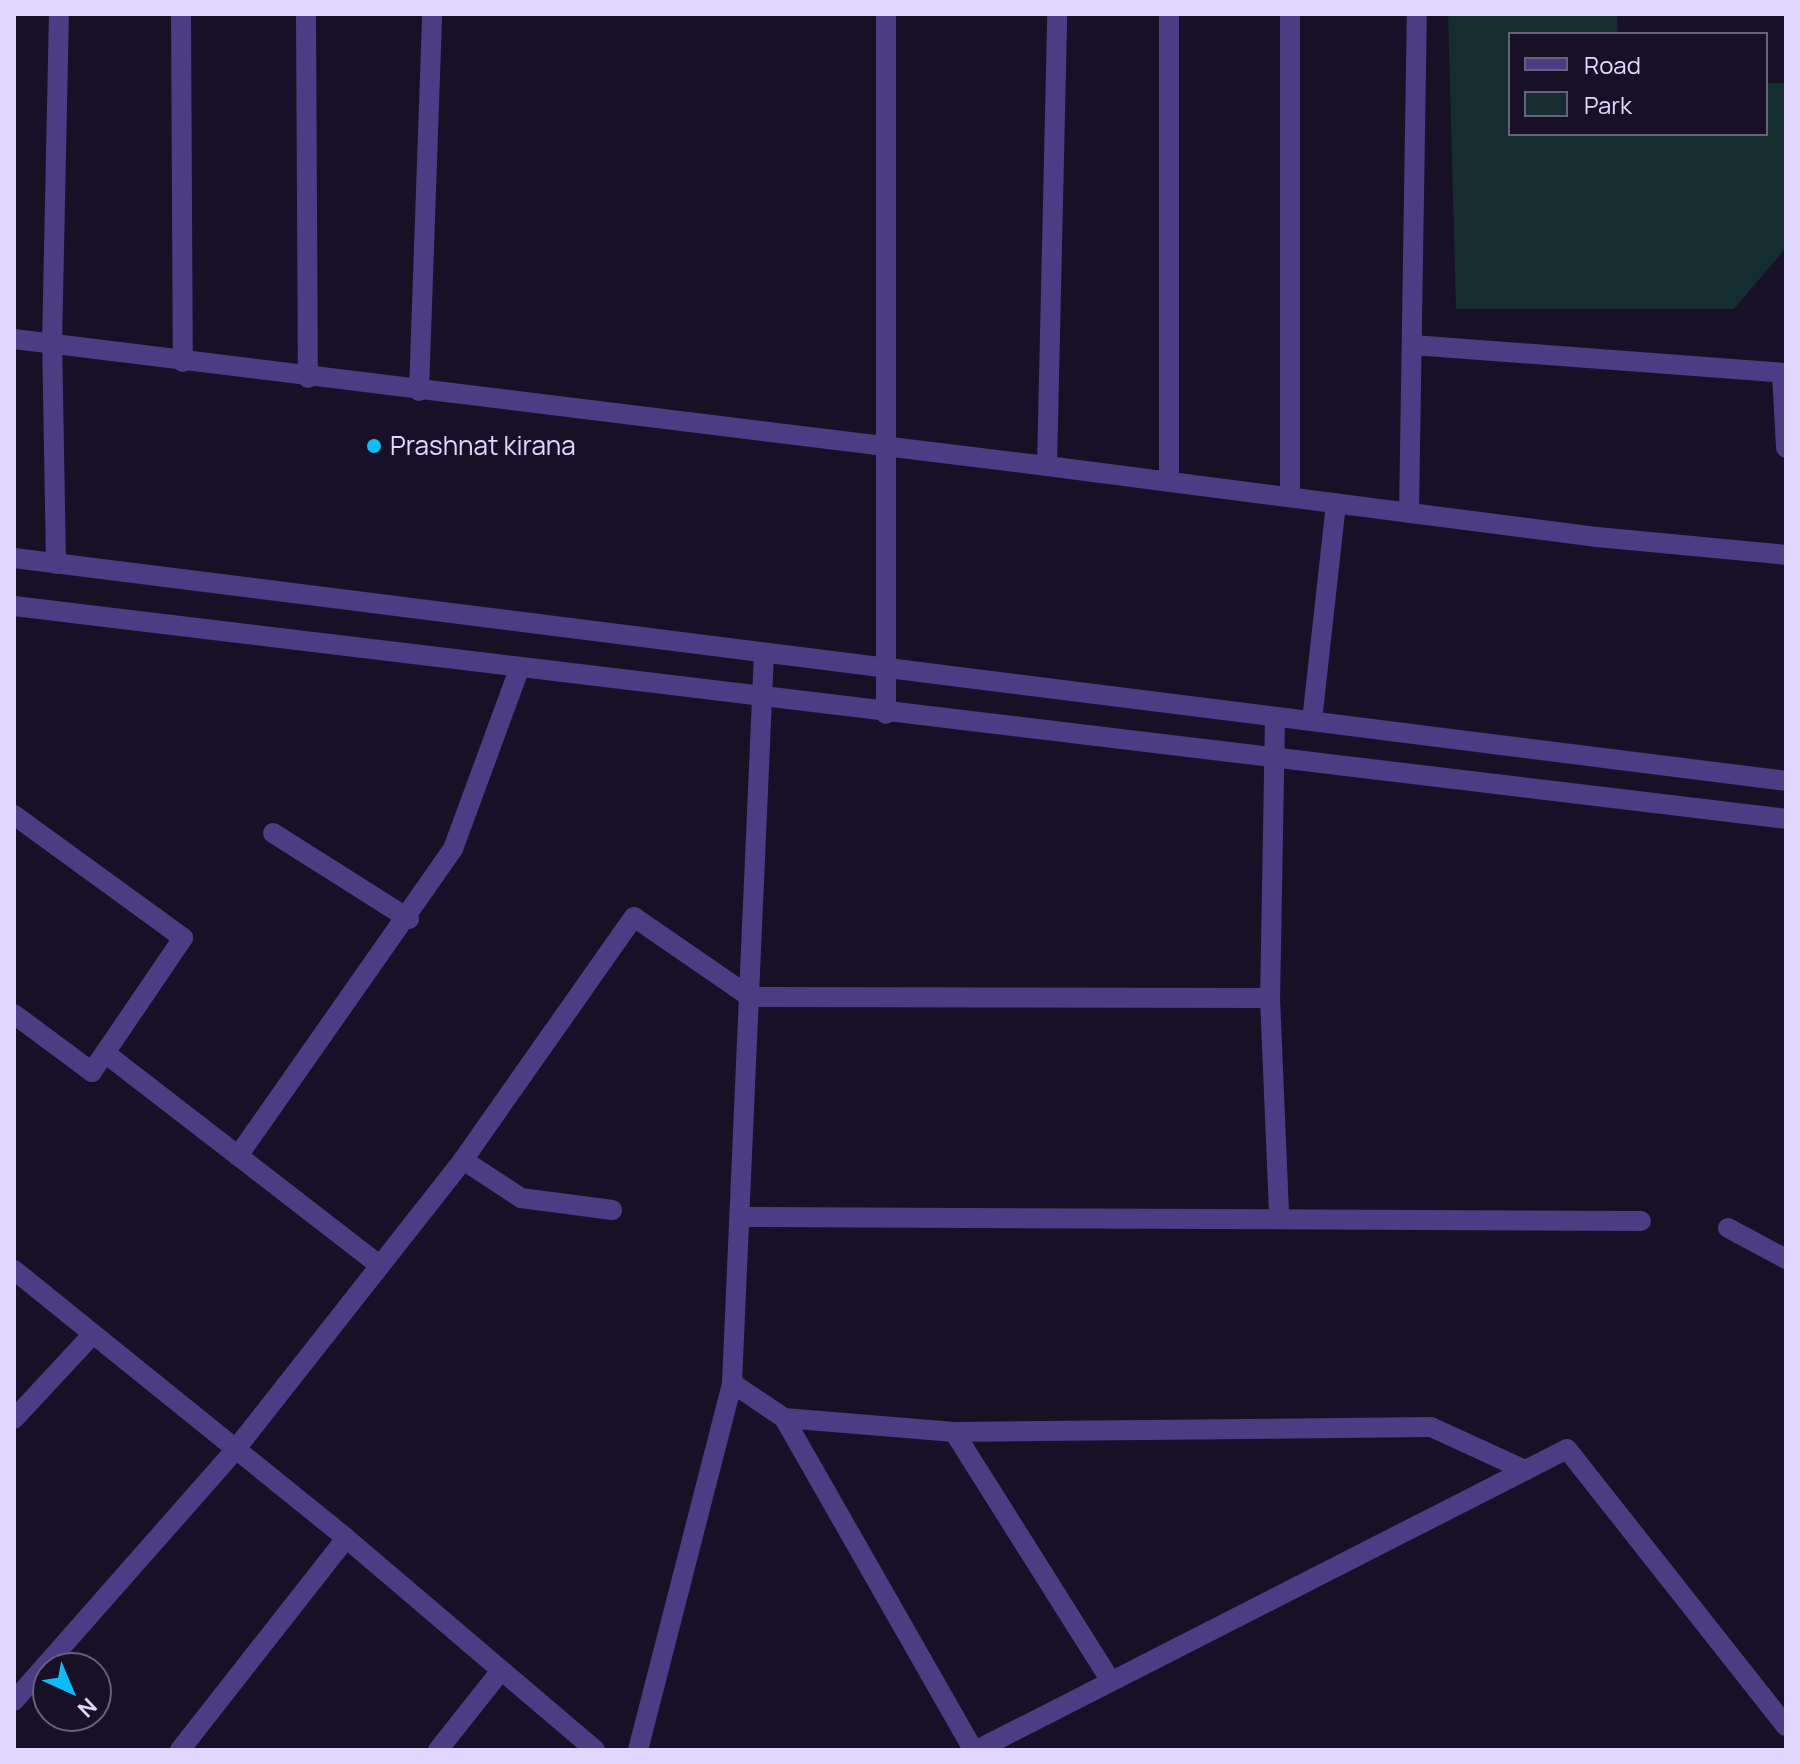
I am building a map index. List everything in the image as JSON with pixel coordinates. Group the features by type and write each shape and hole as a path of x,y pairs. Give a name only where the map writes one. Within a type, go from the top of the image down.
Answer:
{"street":[{"path":"56,564 52,345 59,14"},
{"path":"181,14 183,362"},
{"path":"306,14 308,378"},
{"path":"419,391 432,14"},
{"path":"886,14 883,448 889,668 886,714"},
{"path":"1047,466 1057,14"},
{"path":"1169,14 1169,481"},
{"path":"1290,14 1290,497"},
{"path":"1409,513 1417,14"},
{"path":"14,339 1409,513 1786,555"},
{"path":"1413,345 1782,373 1786,448"},
{"path":"1312,721 1336,503"},
{"path":"14,558 1786,781"},
{"path":"14,606 519,670 1272,756 1786,819"},
{"path":"638,1750 732,1383 764,653"},
{"path":"238,1156 409,919 453,849 519,670"},
{"path":"1275,717 1270,998 1279,1216"},
{"path":"14,815 183,938 92,1072 14,1014"},
{"path":"273,833 409,919"},
{"path":"14,1701 235,1450 463,1160 634,917 750,997 1270,998"},
{"path":"105,1053 379,1265"},
{"path":"463,1160 521,1198 612,1210"},
{"path":"740,1217 1279,1216 1641,1221"},
{"path":"1728,1228 1786,1259"},
{"path":"14,1270 346,1538 499,1673 595,1750"},
{"path":"14,1419 93,1334"},
{"path":"732,1383 784,1418 975,1750 1567,1449 1783,1718"},
{"path":"784,1418 954,1432 1431,1427 1525,1470"},
{"path":"954,1432 1111,1681"},
{"path":"180,1750 346,1538"},
{"path":"438,1750 499,1673"}],"green space":[{"path":"1448,14 1617,14 1618,32 1508,32 1508,136 1768,136 1768,83 1784,83 1785,249 1734,309 1456,309"}],"place":[{"name":"Prashnat kirana","path":"374,446"}]}
